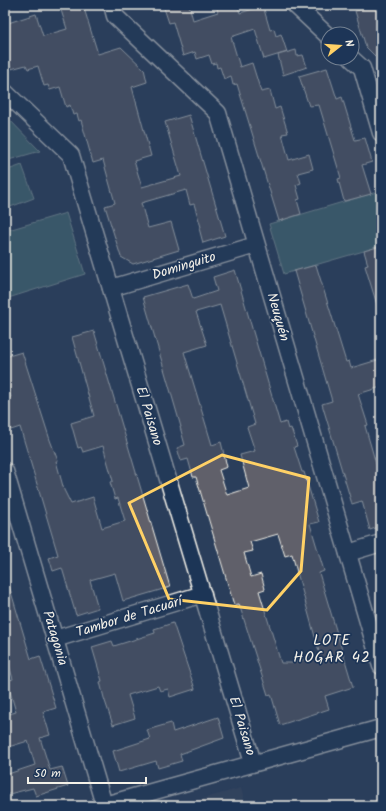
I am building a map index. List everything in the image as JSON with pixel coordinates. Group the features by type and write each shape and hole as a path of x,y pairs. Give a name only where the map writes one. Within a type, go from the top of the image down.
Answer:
{"street":[{"name":"Neuquén","path":"112,5 116,16 218,113 381,666"},
{"path":"295,5 320,28"},
{"path":"360,66 362,68 381,133"},
{"name":"El Paisano","path":"5,92 71,155 253,763"},
{"name":"Dominguito","path":"111,288 256,245"},
{"name":"Patagonia","path":"5,471 102,806"},
{"path":"348,553 381,543"},
{"name":"Tambor de Tacuarí","path":"55,640 203,594"},
{"path":"102,806 381,728"}],"highlighted area":[{"path":"222,455 309,478 301,571 267,610 169,599 129,503"}],"shaded area":[{"path":"241,788 246,806 176,806"}],"green space":[{"path":"5,115 40,151 5,161"},
{"path":"22,165 34,198 5,209 5,171"},
{"path":"380,191 381,246 284,274 269,224"},
{"path":"66,213 85,274 5,299 5,231"}],"building":[{"path":"67,5 83,5 98,54 121,47 144,69 147,82 132,87 151,156 134,161 142,187 181,176 165,122 189,115 225,236 203,243 199,228 201,227 194,204 190,205 186,190 141,203 148,228 171,222 179,250 133,264 121,257 105,206 115,203 103,160 93,163 81,120 79,121 77,114 73,115 70,105 66,107 60,87 50,90 48,85 44,86 38,66 28,69 26,65 11,69 5,48 5,24 36,14 43,36 67,29 60,7"},
{"path":"163,5 189,5 193,20 218,12 216,5 237,5 240,13 263,6 270,30 274,29 276,36 281,34 287,52 264,59 255,29 231,37 240,67 252,63 261,92 270,90 275,109 280,107 288,133 282,134 289,160 309,154 313,169 298,173 301,183 296,185 300,199 297,200 301,214 279,221 237,84 233,85 231,76 224,79 220,67 217,68 216,63 212,64 209,55 197,59 195,52 183,56 173,22 169,23"},
{"path":"359,5 378,5 381,16 381,62 366,47 355,11 360,10"},
{"path":"296,50 297,56 303,55 307,67 283,75 278,55"},
{"path":"327,68 337,99 342,97 355,140 365,138 372,162 362,165 371,194 344,201 338,179 341,178 319,105 309,106 299,76"},
{"path":"381,246 381,307 378,308 365,266 368,265 364,251"},
{"path":"316,265 346,362 349,361 351,368 381,359 381,387 358,394 368,425 365,426 381,481 381,526 370,530 362,501 352,504 322,404 332,401 294,271"},
{"path":"235,270 280,424 286,422 288,429 291,428 297,446 294,447 302,472 304,472 319,522 310,524 324,571 319,573 353,687 325,696 329,709 280,725 271,694 268,695 239,604 234,605 196,477 193,477 188,459 181,461 177,448 185,445 181,427 143,297 188,284 193,299 217,291 213,277","holes":["220,305 255,424 247,427 255,451 240,455 249,488 227,495 219,470 227,467 221,442 212,445 184,352 207,345 196,312","278,534 285,556 292,554 320,655 292,663 281,663 259,591 265,589 261,574 251,577 244,553 253,551 250,542"]},
{"path":"94,331 170,587 123,601 115,573 90,580 98,608 76,615 62,568 53,571 49,558 58,555 20,427 11,430 5,409 5,399 11,397 5,375 5,357 22,352 58,461 56,461 64,490 71,504 93,497 102,528 125,521 118,498 115,499 110,482 113,481 103,446 83,452 81,447 78,448 71,423 94,416 72,337"},
{"path":"8,582 31,659 40,656 56,708 43,712 50,735 40,738 50,770 62,767 68,786 36,796 33,788 5,795 5,775 35,765 28,741 5,748 5,723 8,722 6,715 16,712 7,681 13,679 5,652 5,583"},
{"path":"173,623 195,689 170,697 168,689 160,691 158,686 128,695 135,718 113,725 104,698 100,682 102,681 92,647 112,641 114,646 155,633 154,629"},
{"path":"218,717 224,738 180,754 182,761 158,768 156,761 119,772 113,751 150,739 147,730 171,723 173,732"}],"district":[{"name":"LOTE HOGAR 42","path":"332,650"}]}
